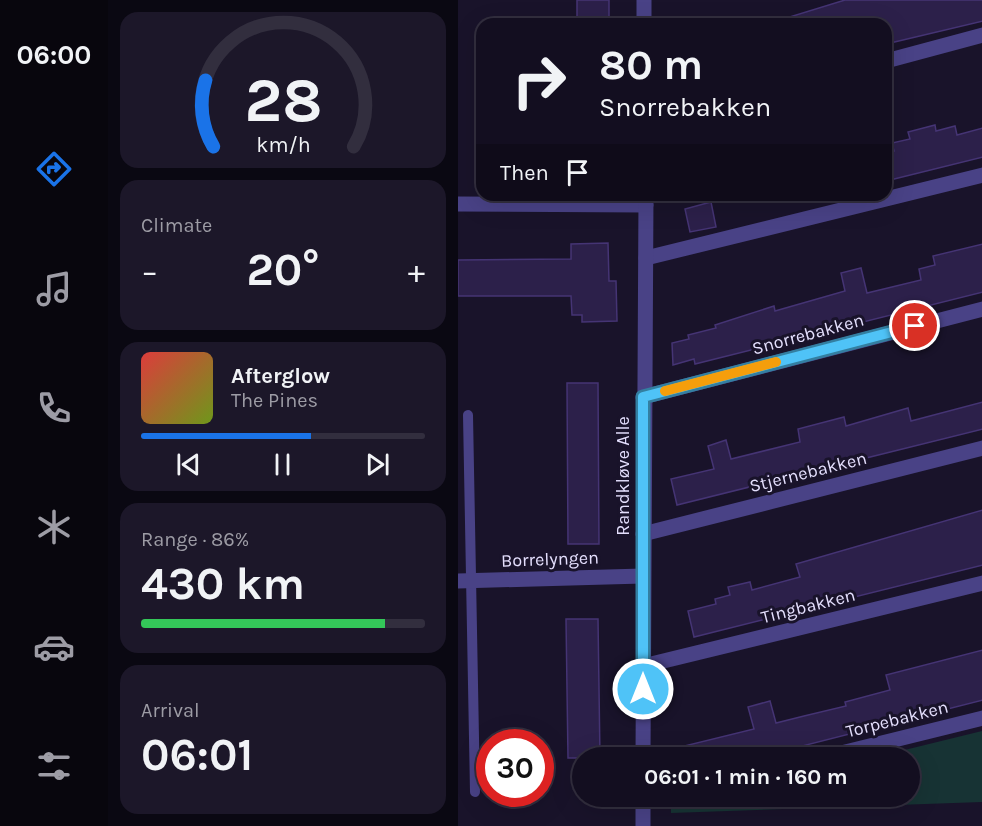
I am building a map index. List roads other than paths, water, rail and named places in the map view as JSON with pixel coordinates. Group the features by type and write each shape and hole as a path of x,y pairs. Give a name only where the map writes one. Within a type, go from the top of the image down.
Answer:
{"street":[{"path":"644,0 644,18"},
{"path":"892,59 983,35"},
{"path":"892,194 983,176"},
{"path":"458,204 599,201"},
{"name":"Randkløve Alle","path":"643,747 643,397 646,201"},
{"path":"646,258 860,201"},
{"name":"Snorrebakken","path":"643,397 983,309"},
{"name":"Stjernebakken","path":"643,534 983,448"},
{"name":"Borrelyngen","path":"464,581 643,576"},
{"name":"Tingbakken","path":"643,666 983,583"},
{"name":"Torpebakken","path":"866,747 983,718"},
{"path":"643,807 643,826"}],"lane":[{"path":"468,415 464,581 475,792"}]}
